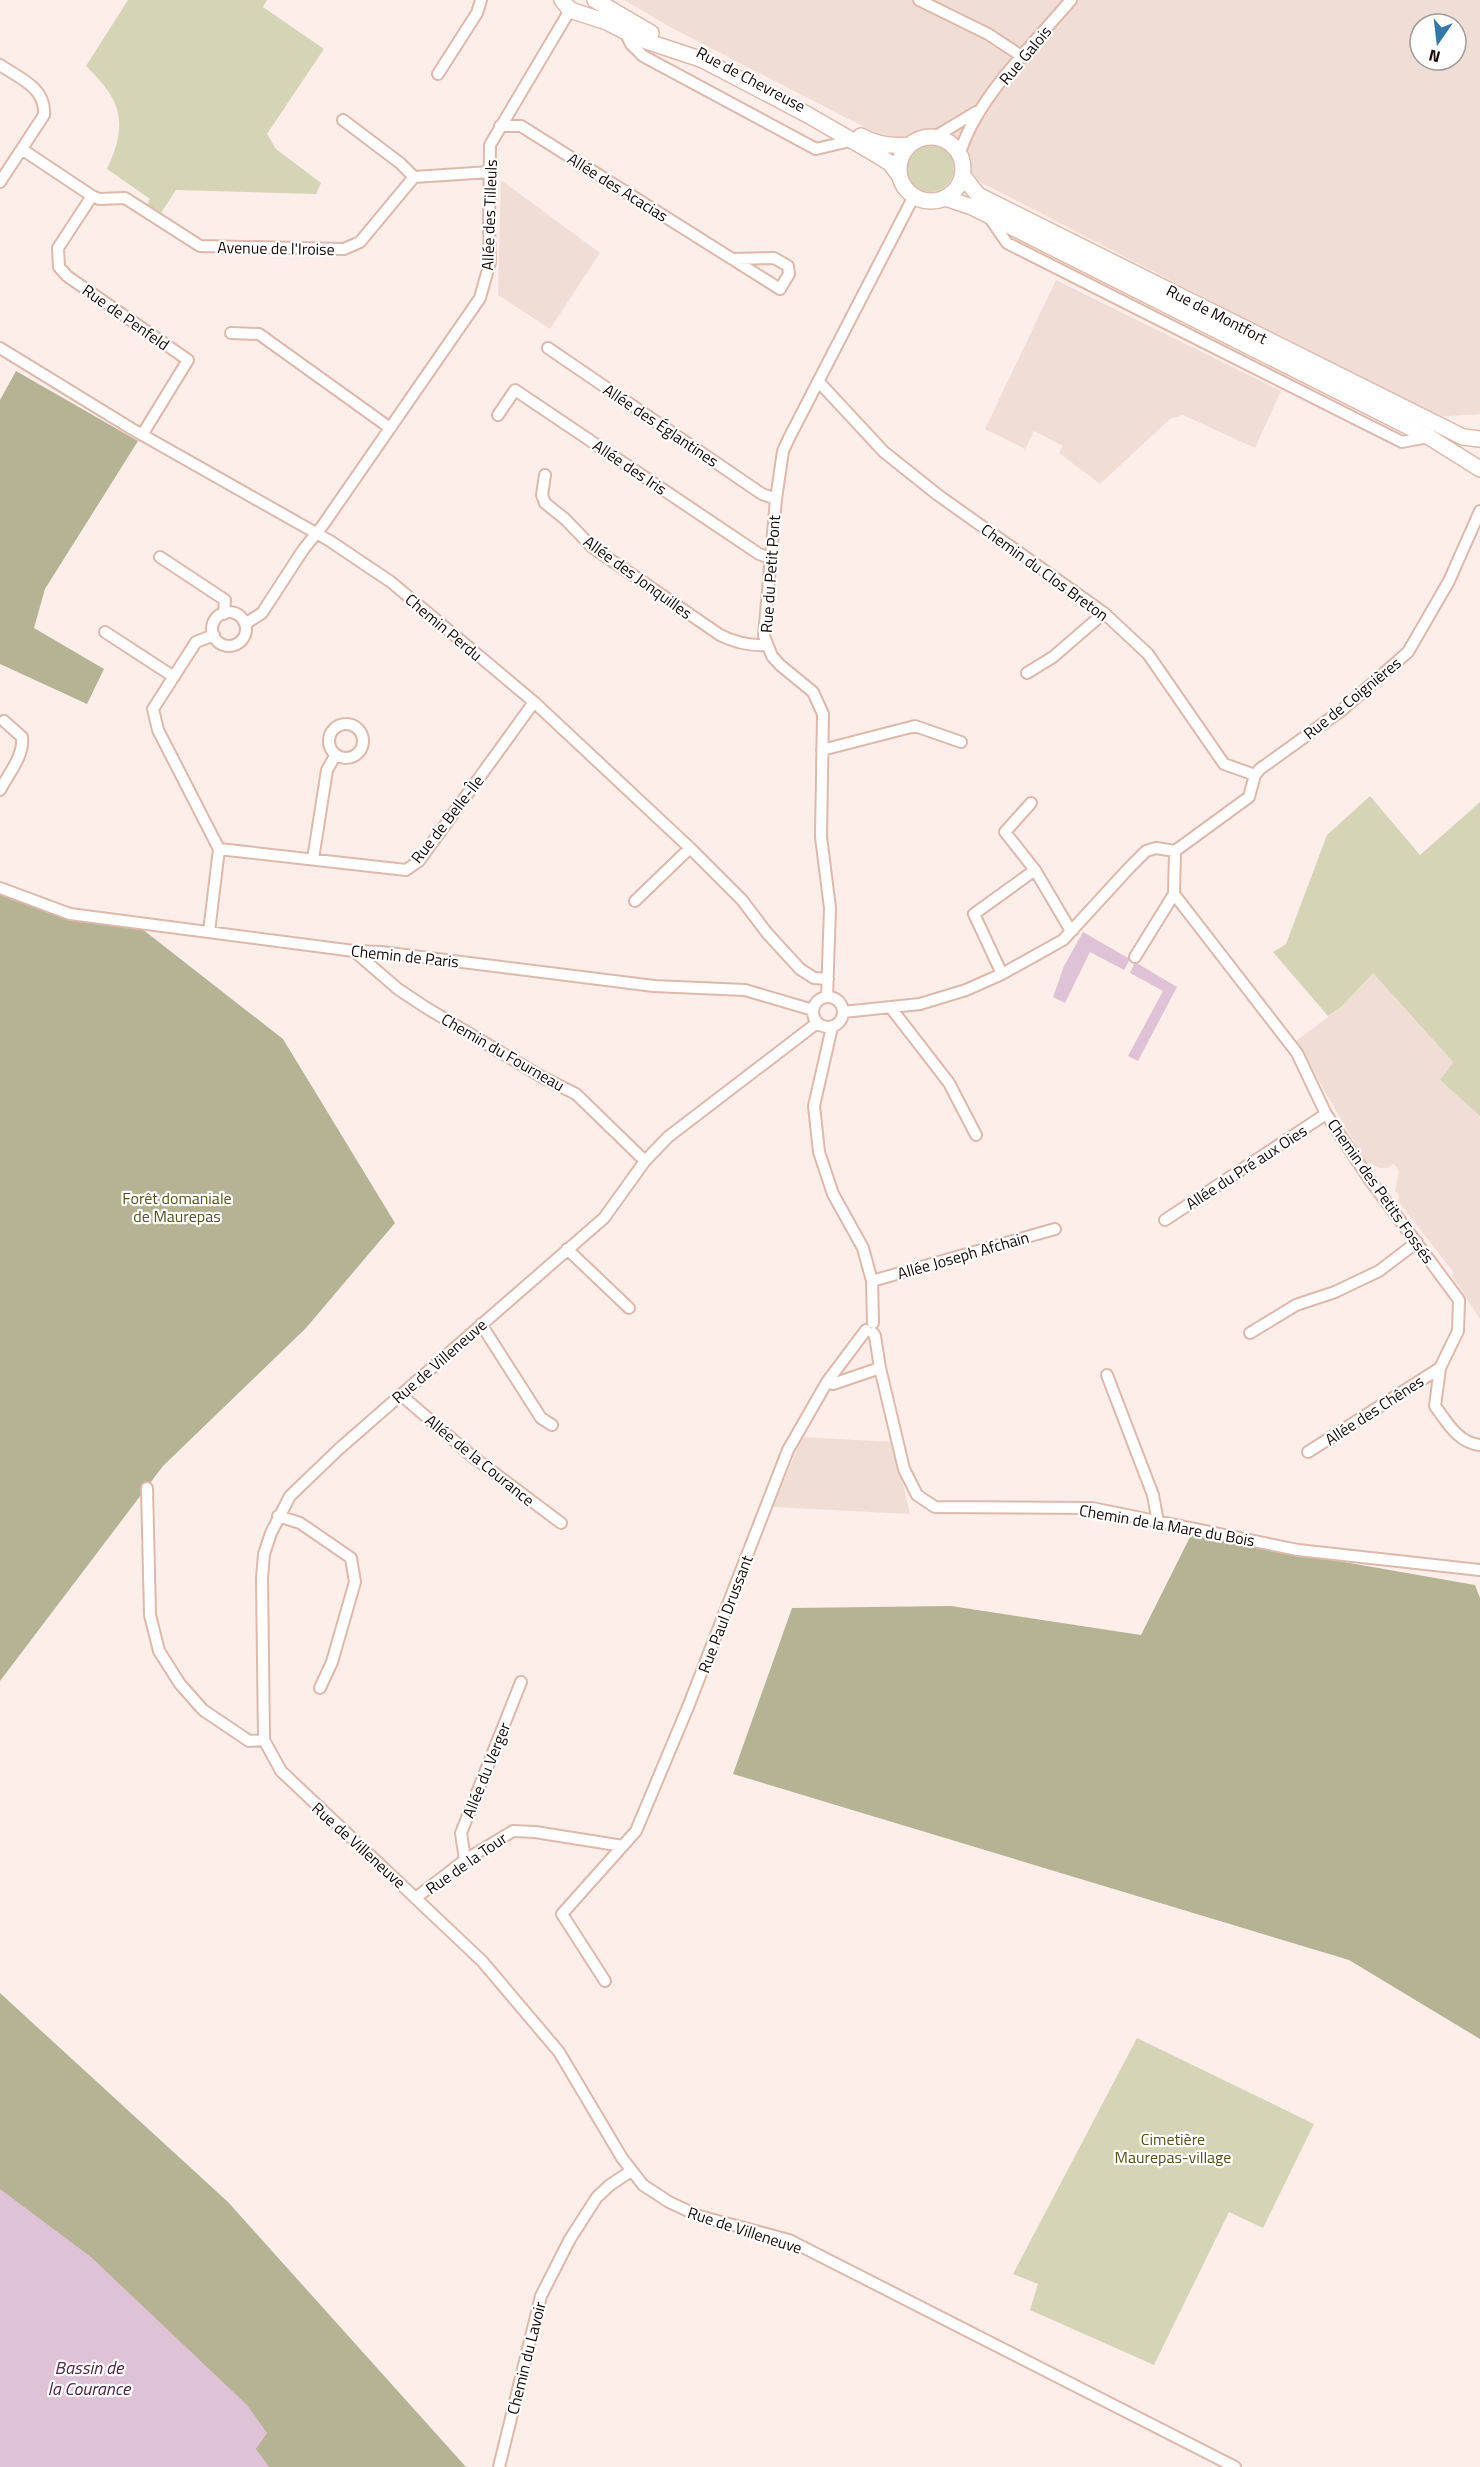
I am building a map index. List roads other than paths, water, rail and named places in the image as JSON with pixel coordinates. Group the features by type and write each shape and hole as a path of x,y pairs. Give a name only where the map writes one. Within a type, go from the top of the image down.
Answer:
{"street":[{"path":"438,74 477,13 481,0"},
{"path":"570,7 587,7 590,0"},
{"name":"Rue de Chevreuse","path":"595,0 644,30 689,46 865,138 885,145 910,145"},
{"path":"920,0 988,34 1023,57"},
{"name":"Rue Galois","path":"959,156 979,110 1071,0"},
{"name":"Rue de Chevreuse","path":"570,7 625,32 703,60 808,115 890,163 899,175"},
{"name":"Allée des Tilleuls","path":"245,624 262,613 480,298 490,262 490,145 570,7"},
{"name":"Rue de Chevreuse","path":"625,32 631,44 643,56 816,149 850,141"},
{"path":"0,65 38,90 45,103 44,116 0,182"},
{"name":"Rue Galois","path":"933,138 979,110"},
{"path":"342,120 400,163 414,177 490,172"},
{"name":"Allée des Acacias","path":"500,126 521,126 732,259 780,289 789,274 788,266 774,258 732,259"},
{"path":"924,138 933,138 948,143 959,156 962,175 953,192 945,198 924,201 907,191 899,175 899,164 910,145 924,138"},
{"name":"Avenue de l'Iroise","path":"23,150 92,196 99,199 125,198 200,246 344,249 360,242 414,177"},
{"name":"Rue de Montfort","path":"962,175 978,195 1462,437 1480,439"},
{"name":"Rue de Penfeld","path":"92,196 58,249 59,267 68,276 188,360 142,435"},
{"name":"Rue du Petit Pont","path":"827,997 830,908 821,837 823,714 813,692 780,665 766,645 764,636 776,499 783,451 914,196"},
{"name":"Rue de Montfort","path":"945,198 987,214 1429,437 1480,469"},
{"path":"231,333 259,333 390,428"},
{"name":"Chemin Perdu","path":"0,348 142,435 316,534 391,582 534,702 690,848 742,900 767,933 800,969 814,978 828,979"},
{"name":"Allée des Églantines","path":"548,348 762,494 776,499"},
{"name":"Chemin du Clos Breton","path":"818,381 884,452 938,495 1104,613 1148,654 1224,764 1255,775"},
{"name":"Allée des Iris","path":"498,415 515,390 759,554 770,558"},
{"path":"1480,452 1480,469"},
{"name":"Allée des Jonquilles","path":"545,475 542,495 545,503 565,519 592,547 720,635 735,642 753,646 766,645"},
{"name":"Rue de Coignières","path":"1255,775 1260,769 1342,710 1408,652 1449,581 1480,511"},
{"path":"160,557 225,600 224,614"},
{"path":"234,613 245,624 245,634 235,645 220,643 214,635 216,620 224,614 234,613"},
{"path":"1027,673 1053,657 1104,613"},
{"path":"105,632 174,677"},
{"path":"209,933 219,849 154,719 153,709 196,642 214,635"},
{"name":"Rue de Belle-Île","path":"219,849 406,870 419,861 534,702"},
{"path":"0,790 22,752 23,741 22,737 4,721"},
{"path":"822,750 915,726 961,742"},
{"path":"313,859 327,770 335,756"},
{"path":"843,1012 920,1004 957,993 1002,974 1063,940 1146,851 1156,848 1175,851 1249,797 1255,775"},
{"path":"1031,803 1005,832 1035,870 1068,926 1073,930"},
{"path":"635,901 690,848"},
{"path":"1135,957 1174,894 1175,851"},
{"path":"1002,974 974,914 1035,870"},
{"name":"Chemin de Paris","path":"0,888 70,914 354,951 381,952 654,986 745,990 813,1010"},
{"name":"Chemin des Petits Fossés","path":"1174,894 1297,1053 1326,1114 1370,1180 1459,1300 1458,1331 1440,1368 1435,1406 1460,1438 1477,1445"},
{"name":"Chemin du Fourneau","path":"354,951 398,989 425,1007 542,1077 576,1094 645,1161"},
{"path":"827,997 836,1000 843,1012 840,1021 832,1027 825,1027 813,1017 813,1010 819,1000 827,997"},
{"path":"891,1008 949,1083 976,1135"},
{"name":"Rue de Villeneuve","path":"818,1023 668,1137 645,1161 604,1218 481,1324 290,1496 278,1516 264,1554 262,1578 264,1740 281,1771 304,1796 417,1898 482,1961 552,2043 631,2171 653,2193 684,2210 789,2240 1235,2467"},
{"path":"832,1027 814,1106 819,1152 833,1194 863,1248 872,1281 871,1329"},
{"name":"Allée du Pré aux Oies","path":"1166,1220 1326,1114"},
{"name":"Allée Joseph Afchain","path":"872,1281 1055,1229"},
{"path":"1250,1333 1296,1305 1335,1292 1378,1271 1417,1242"},
{"path":"567,1249 629,1308"},
{"path":"481,1324 541,1418 552,1425"},
{"name":"Chemin de la Mare du Bois","path":"871,1329 875,1336 880,1368 904,1469 918,1495 935,1508 1092,1508 1298,1550 1480,1570"},
{"name":"Rue Paul Drussant","path":"605,1981 562,1914 636,1831 688,1707 788,1450 827,1382 871,1329"},
{"path":"827,1382 833,1384 880,1368"},
{"name":"Allée des Chênes","path":"1308,1452 1440,1368"},
{"path":"1107,1375 1153,1495 1158,1522"},
{"name":"Allée de la Courance","path":"401,1395 473,1457 561,1523"},
{"path":"147,1488 150,1615 159,1651 180,1684 203,1710 249,1741 264,1740"},
{"path":"278,1516 300,1522 351,1558 355,1582 332,1662 320,1688"},
{"name":"Allée du Verger","path":"465,1860 461,1833 521,1682"},
{"name":"Rue de la Tour","path":"417,1898 465,1860 513,1831 623,1845"},
{"name":"Chemin du Lavoir","path":"499,2467 541,2296 570,2239 597,2197 609,2185 631,2171"}],"water":[{"path":"1083,932 1130,959 1124,970 1090,952 1065,1003 1053,997 1064,966"},
{"path":"1135,962 1177,987 1138,1061 1128,1056 1163,991 1130,973"},
{"name":"Bassin de la Courance","path":"0,2189 91,2257 247,2405 267,2433 256,2449 269,2467 0,2467"}],"park label":[{"name":"Forêt domaniale de Maurepas","path":"177,1207"},
{"name":"Cimetière Maurepas-village","path":"1173,2148"}]}
